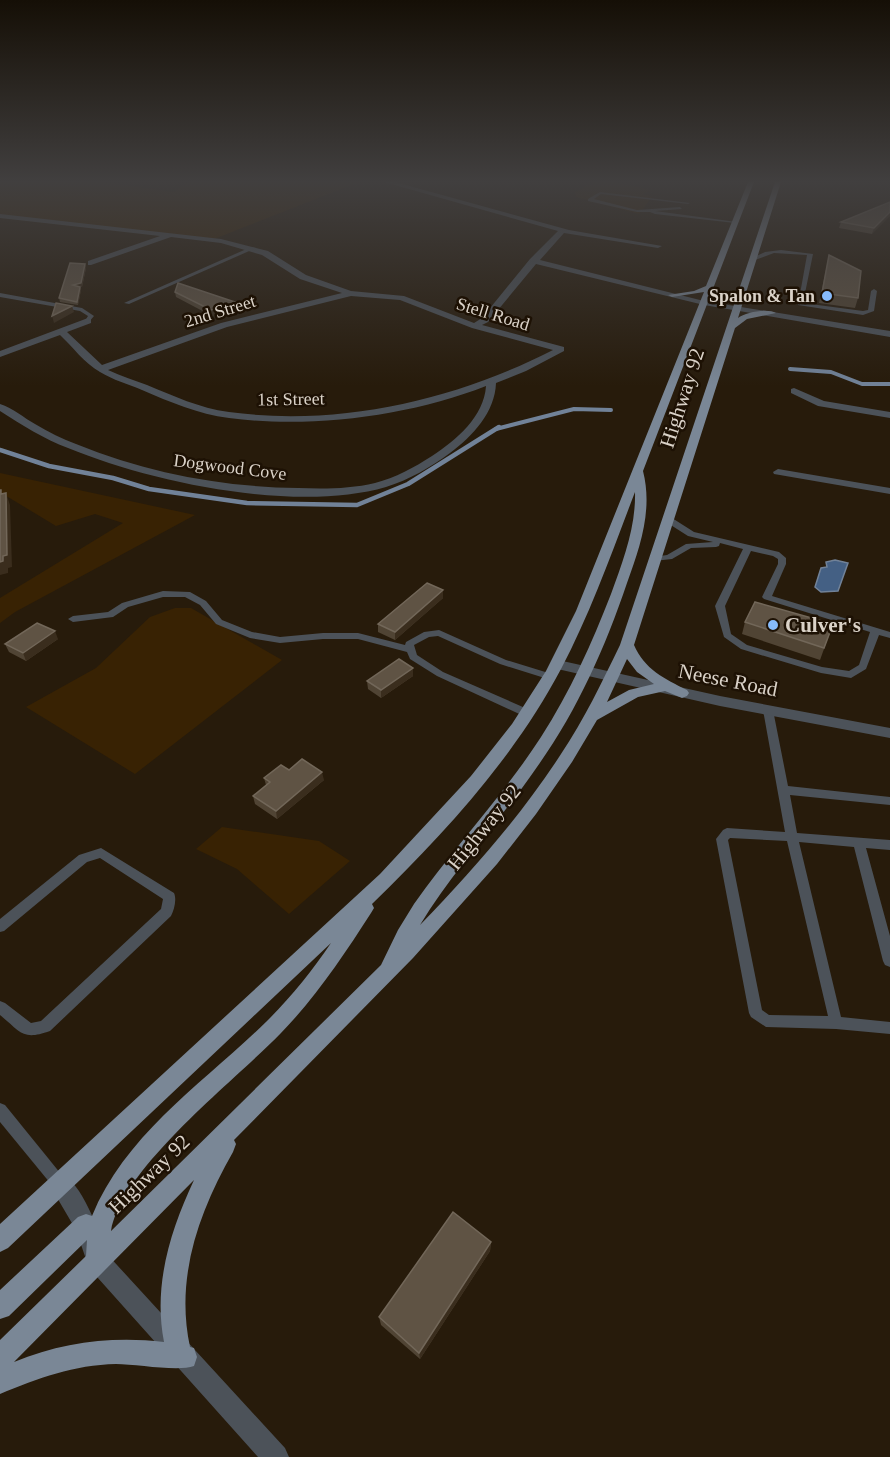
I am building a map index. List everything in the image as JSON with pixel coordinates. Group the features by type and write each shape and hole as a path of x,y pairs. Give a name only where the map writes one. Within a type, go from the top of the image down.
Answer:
{"main road":[{"name":"Highway 92","path":"0,1240 378,888 455,809 499,756 554,671 583,611 724,250"},
{"name":"Highway 92","path":"0,1358 237,1124 476,880 514,834 560,771 593,716 627,645 657,559 753,259 760,250"},
{"path":"672,295 694,293 710,287"},
{"path":"732,326 745,317 771,313"},
{"path":"385,974 415,916 457,856 546,743 568,708 606,623 639,527 642,499 638,472"},
{"path":"627,645 634,662 641,669 682,693"},
{"path":"593,716 634,693 660,688"},
{"path":"97,1260 101,1222 112,1198 130,1170 160,1135 293,1006 351,931 378,888"},
{"path":"0,1381 68,1357 100,1352 182,1353 172,1312 174,1279 198,1195 214,1162 237,1124"},
{"path":"0,1307 86,1225"}],"street":[{"path":"91,263 128,250"},
{"name":"Stell Road","path":"257,250 278,260 303,277 350,293 401,298 475,326 561,349"},
{"path":"475,326 485,320 544,250"},
{"path":"533,261 704,303 890,334"},
{"name":"2nd Street","path":"101,369 224,325 350,293"},
{"path":"0,354 88,321"},
{"name":"1st Street","path":"62,331 101,369 186,406 240,416 332,416 394,410 450,396 546,358 561,349"},
{"name":"Dogwood Cove","path":"0,407 54,437 89,452 161,475 271,492 340,492 388,483 429,463 459,442 489,399 491,381"},
{"path":"794,391 821,404 890,415"},
{"path":"778,472 890,491"},
{"name":"Neese Road","path":"554,671 586,672 890,733"},
{"path":"60,1184 86,1225 97,1260 276,1457"}],"lane":[{"path":"127,303 248,250"},
{"path":"753,259 765,253 780,251 810,254 800,304 863,313 871,311 874,291"},
{"path":"0,295 82,310 91,316 88,321"},
{"path":"669,520 691,534 777,554 782,558 782,564 767,597 890,635"},
{"path":"657,559 669,557 689,546 724,543"},
{"path":"748,547 720,606 727,635 744,647 821,670 851,675 863,667 875,631"},
{"path":"73,619 110,615 125,605 163,594 187,594 203,603 219,622 250,635 280,640 322,636 358,636 411,650"},
{"path":"528,714 440,674 413,657 409,644 427,634 439,633 503,662 554,671"},
{"path":"768,710 792,837 836,1023"},
{"path":"783,790 890,801"},
{"path":"890,845 727,833 722,839 756,1013 766,1021 836,1023 890,1028"},
{"path":"859,842 890,961"},
{"path":"0,927 83,858 101,853 170,897 166,912 45,1026 29,1030 0,1007"},
{"path":"0,1110 60,1184"}],"shaded area":[{"path":"0,473 195,515 15,612 0,623 0,598 123,523 95,514 56,526 8,497 0,498"},
{"path":"175,608 191,608 282,660 135,774 26,707 96,668 150,617"},
{"path":"222,827 319,841 350,861 289,914 237,869 196,849"}],"water":[{"path":"835,560 848,563 838,591 821,592 815,587 821,568 827,567 826,562"}],"building":[{"path":"829,255 861,271 858,298 822,293"},
{"path":"70,263 85,264 81,283 73,285 80,287 77,302 59,298"},
{"path":"178,283 235,302 211,310 175,292"},
{"path":"56,303 72,306 52,316"},
{"path":"0,490 1,494 6,493 7,555 3,556 3,561 0,562"},
{"path":"427,583 443,590 395,632 378,624"},
{"path":"755,602 833,624 824,648 745,622"},
{"path":"37,623 55,631 23,653 5,644"},
{"path":"399,659 413,668 381,690 367,681"},
{"path":"302,759 322,772 276,811 253,796 270,782 264,778 281,765 289,770"},
{"path":"453,1212 491,1242 419,1353 379,1317"}],"waterway":[{"path":"790,369 831,372 862,384 890,384"},
{"path":"496,429 574,409 611,410"},
{"path":"0,450 49,466 113,478 149,489 247,503 357,505 408,484 499,427"}],"place":[{"name":"Spalon & Tan","path":"827,296"},
{"name":"Culver's","path":"773,625"}]}
